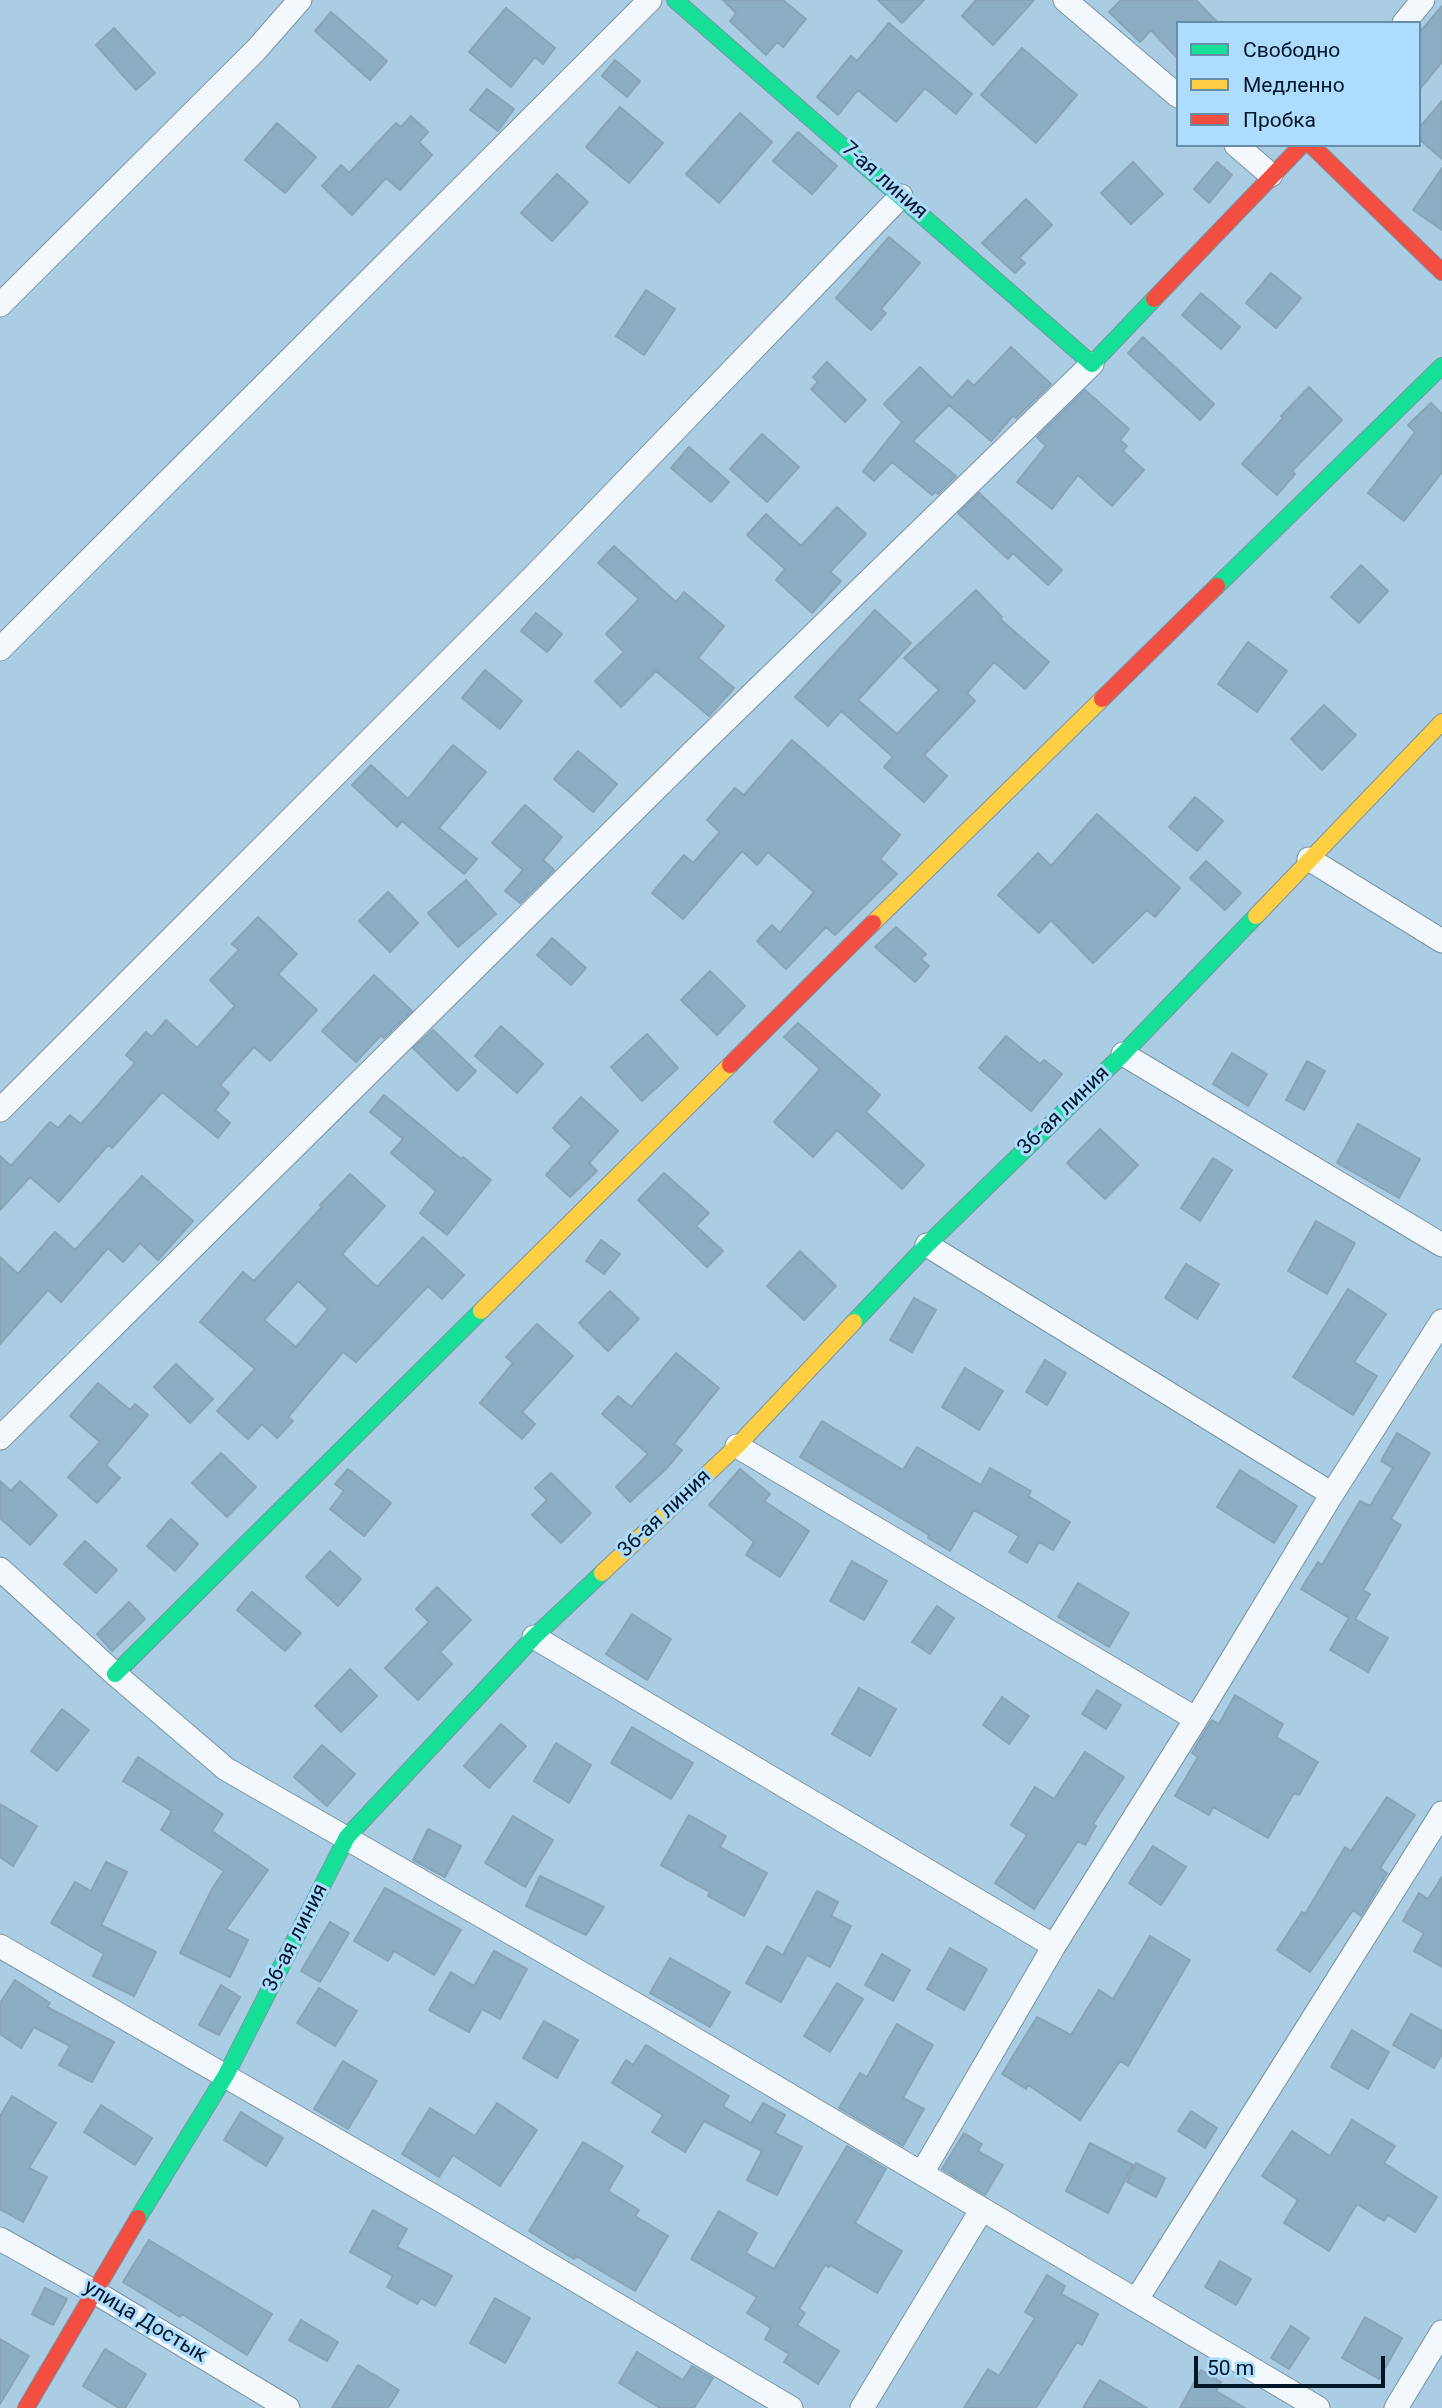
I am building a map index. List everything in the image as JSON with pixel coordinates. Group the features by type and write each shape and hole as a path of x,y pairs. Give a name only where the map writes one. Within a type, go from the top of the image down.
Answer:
{"street":[{"path":"0,305 256,50 300,0"},
{"path":"0,649 650,0"},
{"name":"7-ая линия","path":"675,0 1091,364"},
{"path":"1065,0 1176,94"},
{"path":"1406,21 1423,0"},
{"path":"1238,147 1271,175"},
{"path":"0,1438 694,751 1091,364 1300,147"},
{"path":"1313,147 1442,272"},
{"path":"0,1110 536,574 901,196"},
{"path":"115,1674 849,947 1442,366"},
{"name":"36-ая линия","path":"26,2408 93,2291 226,2075 347,1837 534,1637 737,1446 927,1245 1123,1054 1442,722"},
{"path":"1309,859 1442,941"},
{"path":"1123,1054 1442,1245"},
{"path":"927,1245 1332,1494"},
{"path":"922,2174 1054,1946 1332,1494 1442,1321"},
{"path":"737,1446 1196,1719"},
{"path":"0,1569 115,1674 226,1769 1137,2299 1318,2408"},
{"path":"534,1637 1054,1946"},
{"path":"1137,2299 1442,1813"},
{"path":"0,1946 226,2075 791,2408"},
{"path":"862,2408 982,2209"},
{"name":"улица Достык","path":"0,2239 93,2291 288,2408"},
{"path":"1395,2408 1442,2332"}],"building":[{"path":"723,0 783,0 806,19 783,47 777,42 766,55 730,21 736,13"},
{"path":"878,0 924,0 902,23"},
{"path":"976,0 1034,0 993,45 962,16"},
{"path":"1121,0 1196,0 1216,21 1176,21 1176,57 1151,30 1140,42 1109,12"},
{"path":"1442,6 1442,62 1421,88 1421,31"},
{"path":"506,8 555,48 543,64 535,57 511,87 469,52"},
{"path":"331,12 387,61 370,80 315,31"},
{"path":"889,23 972,94 956,114 925,88 896,122 858,90 838,115 817,97 851,56 857,61"},
{"path":"114,28 155,73 136,90 96,45"},
{"path":"1022,48 1077,95 1036,143 981,95"},
{"path":"615,60 640,81 627,97 602,76"},
{"path":"487,89 514,109 498,131 470,110"},
{"path":"1442,101 1442,159 1421,141 1421,126"},
{"path":"620,107 663,143 629,183 586,147"},
{"path":"740,113 772,142 719,203 686,174"},
{"path":"411,116 428,132 419,142 432,155 400,190 386,178 352,215 322,186 341,165 349,173 396,123 401,127"},
{"path":"277,123 316,157 285,193 245,160"},
{"path":"798,132 837,166 812,194 773,161"},
{"path":"1133,162 1163,194 1131,224 1101,193"},
{"path":"1217,162 1232,175 1209,203 1194,189"},
{"path":"1442,168 1442,230 1413,210"},
{"path":"557,174 588,202 552,241 521,213"},
{"path":"1026,199 1052,225 1019,258 1025,263 1015,273 982,243"},
{"path":"889,237 920,263 881,309 886,313 871,330 836,298"},
{"path":"1271,273 1301,298 1276,328 1246,303"},
{"path":"646,290 675,309 644,355 616,336"},
{"path":"1201,293 1240,327 1221,349 1182,315"},
{"path":"1143,337 1214,404 1200,420 1128,353"},
{"path":"1011,347 1051,384 1016,418 1013,416 991,441 949,405 913,441 956,476 938,494 935,492 932,495 892,462 874,481 863,471 902,422 884,404 920,367 952,398 968,380 974,386"},
{"path":"827,362 866,400 845,422 811,389 818,382 813,377"},
{"path":"1309,387 1342,420 1292,471 1295,474 1277,495 1242,464"},
{"path":"1085,390 1129,429 1120,440 1127,446 1123,451 1144,470 1112,506 1078,475 1052,509 1017,482 1046,446 1037,437"},
{"path":"1431,403 1442,414 1442,472 1404,521 1368,493 1415,432 1408,425"},
{"path":"762,434 799,467 767,502 730,469"},
{"path":"689,447 729,482 711,502 671,468"},
{"path":"979,493 1062,570 1048,585 1013,553 1008,559 958,513"},
{"path":"837,507 866,534 830,572 841,581 812,613 776,580 785,569 747,535 766,514 801,546"},
{"path":"614,546 676,602 684,592 724,626 698,658 734,688 709,716 656,671 621,707 595,681 624,652 606,634 639,599 598,563"},
{"path":"1361,565 1388,591 1359,623 1331,597"},
{"path":"976,590 1002,617 1000,619 1049,662 1025,689 994,662 967,693 975,701 924,755 947,776 924,802 884,767 893,757 841,711 828,726 795,697 875,610 911,643 858,700 897,734 939,690 904,658"},
{"path":"536,613 562,634 547,652 521,631"},
{"path":"1248,642 1287,671 1257,712 1218,684"},
{"path":"485,670 522,701 500,729 462,698"},
{"path":"1324,705 1356,735 1322,770 1291,739"},
{"path":"792,740 900,835 880,859 897,874 835,935 826,927 786,969 757,941 772,925 780,933 814,892 768,852 757,865 742,851 683,919 652,893 684,855 693,863 720,832 707,820 735,788 744,795"},
{"path":"453,745 486,772 439,828 477,859 464,874 402,821 397,827 352,785 371,765 408,799"},
{"path":"578,751 617,784 593,812 554,779"},
{"path":"1195,797 1223,821 1197,851 1169,827"},
{"path":"525,805 562,837 543,860 554,870 520,903 505,891 523,870 492,843"},
{"path":"1097,814 1180,888 1155,917 1147,910 1093,963 1051,920 1039,933 998,895 1038,853 1051,866"},
{"path":"1206,861 1241,893 1225,910 1190,878"},
{"path":"466,880 496,914 458,947 428,913"},
{"path":"388,892 418,923 390,952 359,921"},
{"path":"258,917 297,954 278,974 317,1010 270,1061 254,1047 220,1085 229,1093 215,1110 230,1123 218,1138 162,1092 112,1148 108,1145 59,1202 30,1177 0,1210 0,1156 11,1166 50,1122 58,1128 70,1115 81,1124 135,1063 126,1055 146,1032 152,1037 166,1020 197,1048 235,1006 210,980 239,950 232,944"},
{"path":"896,927 926,954 921,959 929,966 915,982 875,947"},
{"path":"552,938 586,968 571,985 537,955"},
{"path":"710,971 745,1006 717,1035 681,1000"},
{"path":"374,975 412,1011 384,1038 381,1035 356,1062 322,1031"},
{"path":"798,1023 880,1095 866,1112 924,1165 902,1189 837,1130 813,1157 774,1122 820,1069 784,1037"},
{"path":"501,1026 543,1064 517,1093 475,1056"},
{"path":"433,1030 476,1071 457,1091 413,1048"},
{"path":"647,1034 678,1068 642,1101 611,1067"},
{"path":"1006,1036 1040,1064 1044,1060 1062,1074 1031,1111 979,1068"},
{"path":"1232,1053 1267,1074 1248,1106 1213,1084"},
{"path":"1307,1061 1325,1071 1304,1110 1286,1100"},
{"path":"384,1095 461,1159 463,1157 491,1180 447,1235 420,1213 436,1191 391,1153 403,1139 370,1112"},
{"path":"581,1097 618,1131 589,1163 597,1171 570,1197 546,1175 572,1146 553,1128"},
{"path":"1358,1124 1420,1159 1399,1198 1337,1163"},
{"path":"1100,1129 1138,1165 1105,1199 1067,1163"},
{"path":"1213,1158 1232,1170 1200,1221 1181,1208"},
{"path":"664,1173 709,1213 696,1226 723,1251 707,1267 638,1200"},
{"path":"350,1174 385,1206 342,1254 377,1287 423,1237 464,1275 442,1299 428,1286 356,1362 343,1352 288,1417 293,1421 277,1438 262,1424 248,1439 217,1411 255,1369 200,1322 243,1272 254,1281 322,1207 320,1205","holes":["298,1281 328,1309 296,1347 264,1320"]},
{"path":"142,1176 193,1221 158,1260 140,1243 123,1262 108,1248 61,1302 48,1290 0,1344 0,1257 18,1274 55,1232 75,1250"},
{"path":"1316,1221 1355,1243 1327,1294 1288,1271"},
{"path":"601,1240 620,1254 604,1274 586,1261"},
{"path":"800,1251 836,1286 804,1320 767,1286"},
{"path":"1186,1264 1219,1284 1197,1319 1165,1298"},
{"path":"1348,1289 1386,1314 1354,1362 1377,1376 1353,1415 1293,1377"},
{"path":"610,1291 639,1319 608,1351 579,1323"},
{"path":"914,1298 936,1310 912,1352 890,1340"},
{"path":"537,1324 573,1356 522,1412 535,1424 522,1439 480,1403 513,1363 506,1357"},
{"path":"676,1353 719,1388 674,1444 682,1450 666,1469 630,1502 616,1487 648,1454 602,1414 618,1396 631,1407"},
{"path":"1045,1360 1066,1373 1047,1405 1026,1392"},
{"path":"176,1364 213,1399 190,1423 154,1387"},
{"path":"965,1368 1003,1391 979,1430 942,1407"},
{"path":"98,1383 130,1410 135,1404 148,1415 106,1465 120,1478 97,1503 68,1477 100,1442 70,1416"},
{"path":"822,1421 903,1470 917,1447 981,1485 990,1468 1031,1491 1028,1496 1070,1522 1053,1550 1039,1542 1027,1563 1009,1552 1019,1536 974,1510 950,1551 928,1538 929,1535 800,1457"},
{"path":"1397,1433 1430,1453 1391,1519 1401,1525 1363,1590 1370,1594 1355,1619 1388,1638 1368,1672 1330,1650 1349,1618 1301,1589 1318,1562 1322,1565 1360,1501 1370,1506 1393,1468 1381,1461"},
{"path":"221,1453 256,1487 227,1517 192,1483"},
{"path":"348,1469 391,1503 364,1536 330,1509 344,1491 335,1484"},
{"path":"740,1469 770,1494 764,1501 809,1531 780,1577 746,1555 754,1542 709,1505"},
{"path":"1240,1470 1297,1506 1274,1543 1217,1507"},
{"path":"551,1473 591,1513 561,1543 532,1515 547,1500 535,1488"},
{"path":"0,1481 11,1491 20,1481 57,1515 30,1545 0,1518"},
{"path":"171,1519 198,1544 175,1571 147,1546"},
{"path":"85,1541 117,1570 96,1593 64,1564"},
{"path":"330,1551 361,1579 338,1606 306,1577"},
{"path":"852,1561 887,1581 864,1620 830,1601"},
{"path":"1078,1583 1129,1613 1109,1647 1058,1617"},
{"path":"437,1587 471,1620 440,1652 452,1664 418,1700 385,1668 429,1622 416,1609"},
{"path":"252,1592 301,1633 285,1651 237,1610"},
{"path":"129,1602 145,1619 112,1651 97,1634"},
{"path":"937,1606 954,1618 930,1654 912,1642"},
{"path":"632,1614 671,1639 647,1680 606,1654"},
{"path":"350,1669 377,1696 341,1732 315,1706"},
{"path":"859,1688 896,1709 870,1756 832,1734"},
{"path":"1097,1690 1121,1705 1106,1729 1082,1714"},
{"path":"1235,1695 1283,1724 1276,1737 1318,1762 1299,1795 1294,1793 1268,1838 1213,1807 1209,1815 1175,1796 1198,1757 1192,1753 1205,1731 1212,1720 1219,1724"},
{"path":"1002,1697 1029,1716 1009,1744 983,1725"},
{"path":"62,1709 89,1730 57,1771 31,1751"},
{"path":"501,1724 526,1746 489,1788 464,1766"},
{"path":"632,1727 693,1763 671,1799 611,1763"},
{"path":"556,1743 591,1765 569,1803 534,1781"},
{"path":"322,1745 355,1774 327,1806 294,1777"},
{"path":"1085,1752 1124,1777 1093,1824 1096,1826 1085,1845 1078,1841 1034,1909 995,1883 1027,1835 1011,1825 1035,1787 1054,1799"},
{"path":"138,1757 223,1814 212,1831 268,1870 226,1929 248,1940 230,1977 180,1953 224,1871 161,1830 172,1811 123,1781"},
{"path":"1387,1797 1415,1815 1380,1868 1387,1873 1361,1916 1353,1910 1310,1972 1277,1950 1302,1912 1305,1914 1345,1847 1351,1851"},
{"path":"0,1804 37,1826 13,1866 0,1857"},
{"path":"689,1815 726,1836 720,1847 767,1873 744,1916 708,1896 710,1892 661,1865"},
{"path":"513,1816 553,1840 525,1887 485,1863"},
{"path":"428,1829 461,1846 445,1877 413,1860"},
{"path":"1153,1846 1186,1867 1161,1905 1129,1883"},
{"path":"106,1862 127,1872 101,1925 156,1952 134,1996 93,1976 104,1954 51,1923 75,1882 91,1891"},
{"path":"540,1876 604,1907 586,1935 526,1906"},
{"path":"1442,1877 1442,1967 1414,1951 1424,1933 1403,1921 1419,1893 1428,1899"},
{"path":"385,1888 461,1930 434,1975 394,1951 388,1961 354,1941"},
{"path":"817,1891 838,1902 831,1916 851,1926 830,1967 807,1955 781,2002 746,1983 767,1946 783,1955"},
{"path":"330,1922 349,1933 320,1982 301,1971"},
{"path":"1150,1936 1190,1960 1128,2066 1120,2061 1080,2120 1028,2085 1026,2089 1002,2074 1037,2017 1071,2035 1099,1990 1113,1999"},
{"path":"950,1948 987,1969 964,2010 927,1989"},
{"path":"494,1951 527,1969 500,2019 482,2009 469,2032 429,2010 451,1972 474,1986"},
{"path":"882,1954 910,1970 893,2001 865,1985"},
{"path":"670,1958 730,1992 710,2027 650,1993"},
{"path":"15,1980 50,2003 47,2007 114,2042 92,2082 59,2065 70,2046 34,2027 21,2048 0,2034 0,2003"},
{"path":"837,1983 863,1999 830,2052 804,2036"},
{"path":"221,1985 240,1997 219,2035 199,2025"},
{"path":"319,1988 357,2011 335,2046 297,2023"},
{"path":"1411,2014 1442,2031 1442,2054 1434,2068 1393,2045"},
{"path":"544,2021 578,2040 557,2078 523,2058"},
{"path":"897,2024 933,2045 903,2098 924,2109 903,2146 839,2108 860,2073 867,2077"},
{"path":"1352,2030 1389,2052 1368,2089 1331,2067"},
{"path":"646,2045 729,2096 723,2106 751,2123 763,2103 785,2115 775,2133 802,2147 777,2195 747,2180 762,2151 704,2121 685,2152 652,2132 663,2115 612,2083 626,2060 633,2065"},
{"path":"343,2061 377,2081 348,2129 314,2109"},
{"path":"12,2096 56,2123 29,2168 47,2177 23,2222 0,2209 0,2116"},
{"path":"497,2103 537,2130 500,2186 453,2155 439,2177 402,2154 430,2108 475,2136"},
{"path":"101,2105 152,2138 135,2165 84,2132"},
{"path":"1191,2111 1217,2128 1205,2148 1178,2131"},
{"path":"241,2112 283,2138 266,2166 224,2140"},
{"path":"1352,2120 1395,2146 1384,2163 1437,2197 1415,2232 1388,2215 1384,2221 1357,2204 1329,2251 1284,2223 1298,2200 1262,2176 1292,2131 1330,2156"},
{"path":"964,2133 982,2144 978,2151 1003,2165 985,2195 942,2169"},
{"path":"583,2142 623,2166 608,2191 639,2210 635,2216 668,2236 635,2291 576,2256 574,2259 529,2231"},
{"path":"1090,2143 1133,2165 1108,2213 1066,2191"},
{"path":"847,2146 886,2169 855,2223 902,2251 877,2293 830,2265 825,2265 799,2309 805,2313 797,2325 839,2351 818,2384 784,2362 789,2354 765,2339 771,2328 747,2313 757,2297 691,2259 719,2211 757,2233 746,2253 774,2269"},
{"path":"1136,2163 1165,2178 1156,2197 1127,2182"},
{"path":"373,2210 407,2229 397,2247 452,2276 435,2306 421,2298 417,2304 387,2287 393,2276 350,2252"},
{"path":"149,2240 272,2314 247,2355 182,2314 180,2317 123,2282"},
{"path":"1220,2261 1251,2279 1236,2305 1205,2287"},
{"path":"1047,2275 1065,2286 1061,2294 1098,2314 1082,2345 1077,2342 1036,2408 964,2408 988,2369 999,2376 1035,2318 1025,2312"},
{"path":"45,2288 67,2299 53,2325 32,2314"},
{"path":"495,2298 530,2318 505,2363 470,2343"},
{"path":"1365,2317 1402,2338 1379,2379 1342,2358"},
{"path":"301,2320 338,2342 327,2361 289,2340"},
{"path":"1291,2326 1309,2338 1289,2369 1271,2358"},
{"path":"0,2339 29,2356 0,2404"},
{"path":"105,2349 146,2374 125,2408 119,2408 83,2386"},
{"path":"637,2352 683,2380 692,2366 713,2378 694,2408 660,2408 619,2383"},
{"path":"358,2365 399,2390 388,2408 332,2408"},
{"path":"1201,2370 1221,2382 1216,2391 1245,2408 1180,2408"},
{"path":"1100,2380 1147,2408 1083,2408"}],"traffic: fast":[{"path":"675,0 1092,364 1154,299"},
{"path":"1217,586 1442,366"},
{"path":"854,1322 927,1245 1123,1054 1256,916"},
{"path":"115,1674 481,1311"},
{"path":"138,2218 226,2075 347,1837 534,1637 602,1573"}],"traffic: slow":[{"path":"873,923 1102,699"},
{"path":"1256,916 1442,722"},
{"path":"481,1311 730,1065"},
{"path":"602,1573 737,1446 854,1322"}],"traffic: jam":[{"path":"1154,299 1300,147"},
{"path":"1313,147 1442,272"},
{"path":"1102,699 1217,586"},
{"path":"730,1065 873,923"},
{"path":"26,2408 138,2218"}]}
